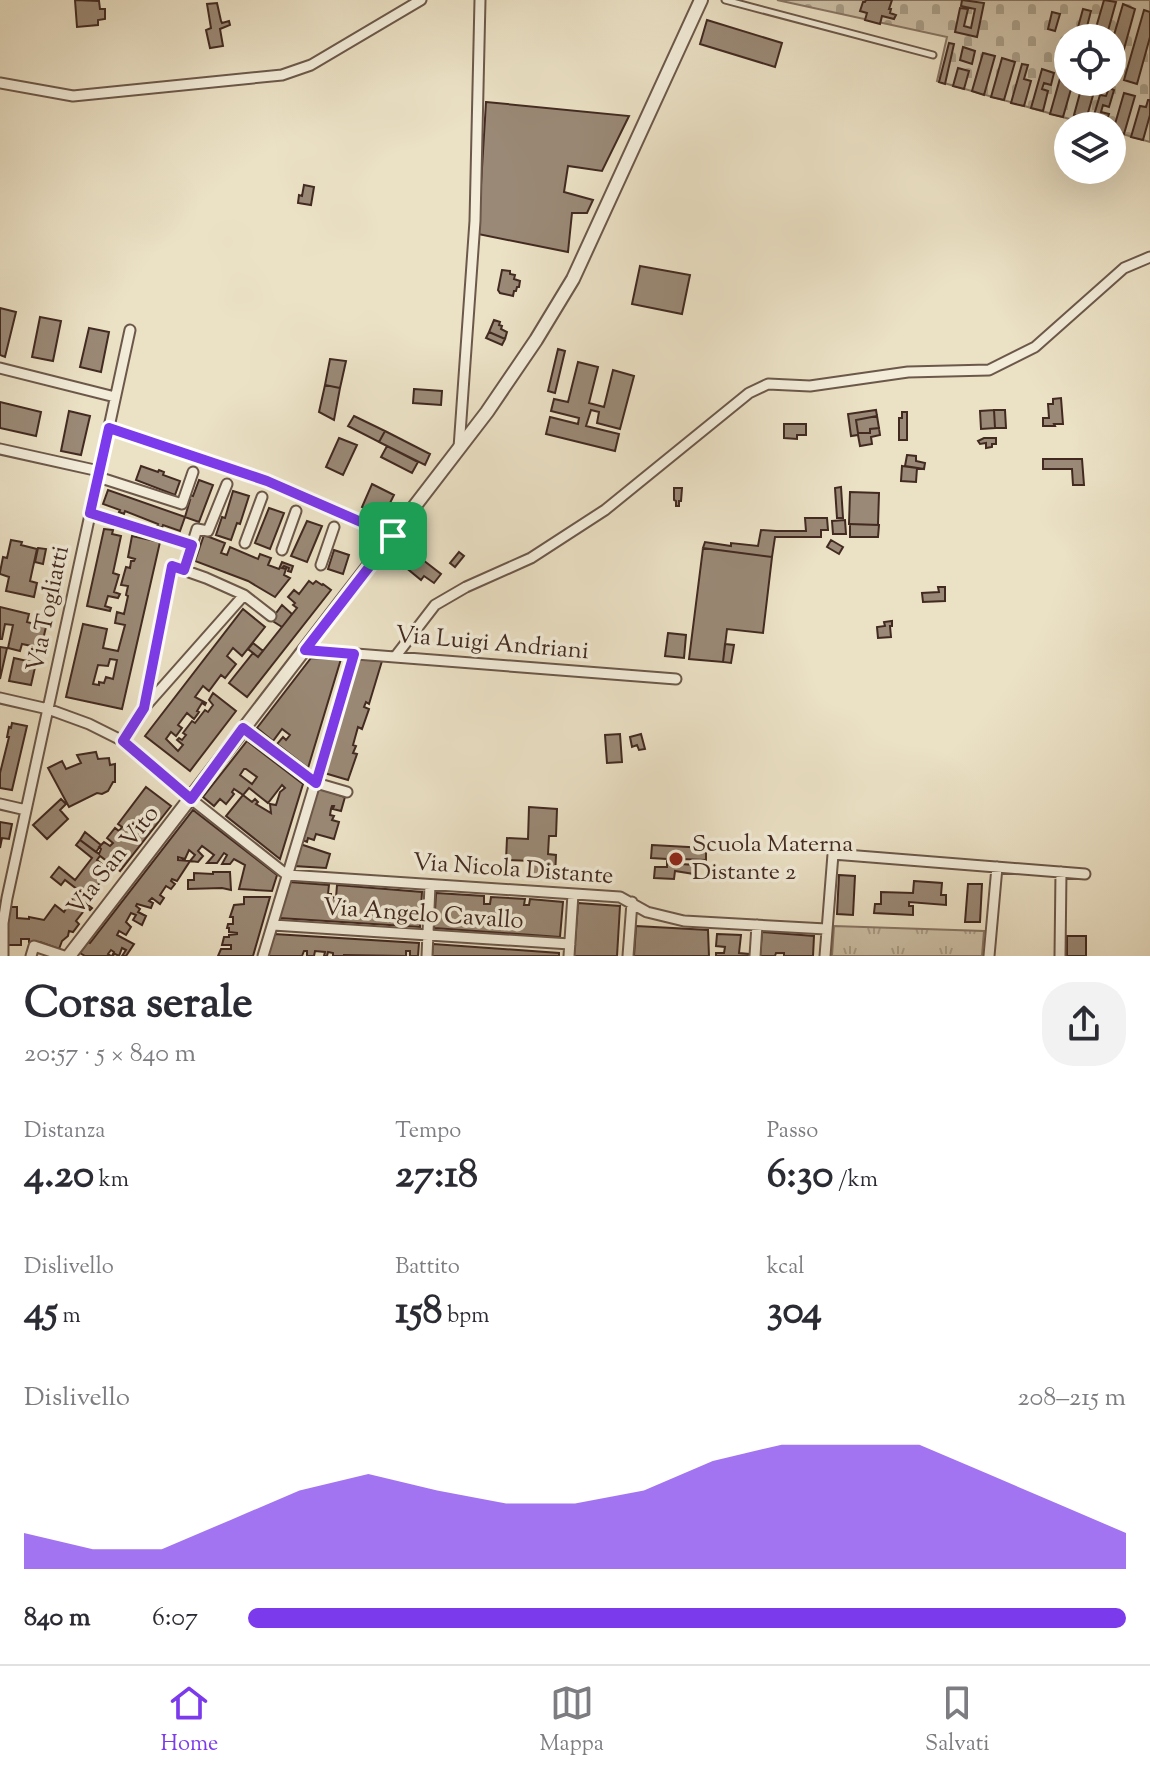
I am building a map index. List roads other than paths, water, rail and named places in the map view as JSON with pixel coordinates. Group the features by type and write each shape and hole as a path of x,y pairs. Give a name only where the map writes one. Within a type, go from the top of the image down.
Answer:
{"street":[{"path":"0,83 73,96 282,75 311,65 421,0"},
{"path":"459,449 475,221 480,0"},
{"name":"Via San Vito","path":"69,955 393,536 487,412 536,340 573,279 701,0"},
{"path":"395,657 435,605 466,587 531,558 605,510 749,393 768,384 810,386 908,372 989,370 1035,347 1124,268 1150,257"},
{"name":"Via Togliatti","path":"3,956 3,898 26,810 130,330"},
{"path":"0,368 115,397"},
{"path":"109,428 267,481 393,536"},
{"path":"0,449 99,474 182,504 193,472"},
{"path":"184,570 197,529 208,531 227,484"},
{"path":"245,543 262,497"},
{"path":"282,550 296,511"},
{"path":"90,513 192,545"},
{"path":"321,565 334,527"},
{"path":"144,708 172,566 244,595 271,616"},
{"path":"123,741 144,708 244,595"},
{"name":"Via Luigi Andriani","path":"305,650 676,679"},
{"path":"263,956 354,654"},
{"path":"0,711 2,698 48,709 123,741 287,875"},
{"path":"243,728 316,783 347,792"},
{"path":"0,804 26,810"},
{"path":"825,956 833,854 1085,874"},
{"path":"989,956 997,867"},
{"path":"1060,956 1061,872"},
{"name":"Via Nicola Distante","path":"287,875 620,897 647,912 684,921 826,929"},
{"path":"427,956 430,885"},
{"path":"569,956 573,894"},
{"path":"628,956 632,902"},
{"name":"Via Angelo Cavallo","path":"273,925 570,944"},
{"path":"755,956 757,925"},
{"path":"31,956 34,946 69,955"}],"lane":[{"path":"725,0 933,55"}],"place":[{"name":"Scuola Materna Distante 2","path":"676,859"}]}
